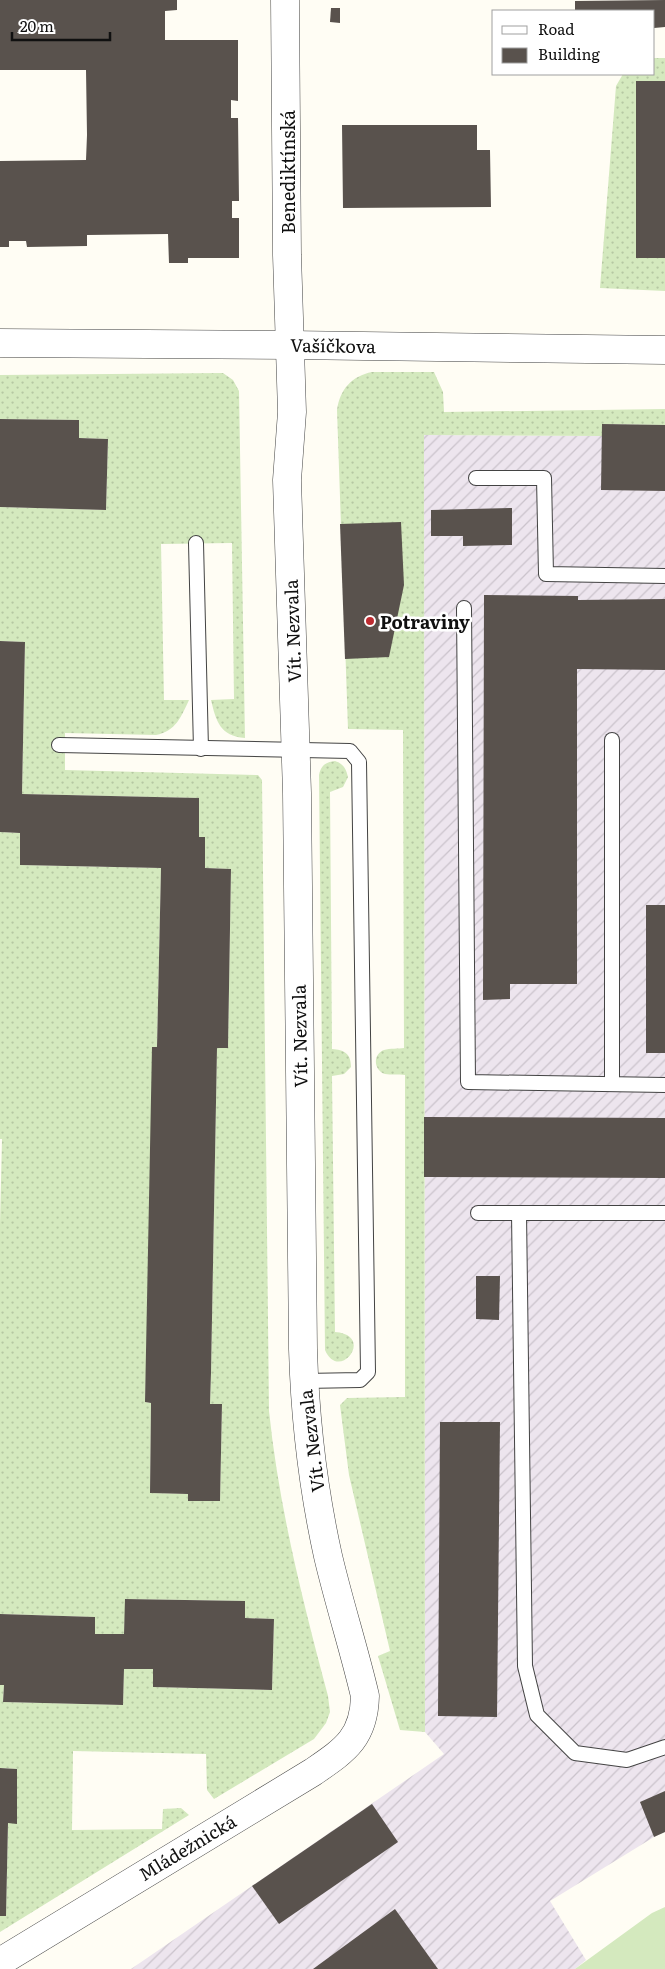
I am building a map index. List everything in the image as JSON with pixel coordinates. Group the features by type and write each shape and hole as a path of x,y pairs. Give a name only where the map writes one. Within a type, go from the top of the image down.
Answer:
{"street":[{"name":"Benediktínská","path":"285,0 287,255 290,345"},
{"name":"Vašíčkova","path":"0,343 665,350"},
{"name":"Vít. Nezvala","path":"290,345 292,412 287,480 296,750 304,1381 310,1455 322,1527 328,1557 365,1696 362,1721"},
{"name":"Mládežnická","path":"0,1962 313,1772 350,1744 358,1733 362,1721"}],"lane":[{"path":"476,478 544,478 546,574 665,576"},
{"path":"196,543 201,749"},
{"path":"464,608 468,1082 665,1085"},
{"path":"612,740 612,1084"},
{"path":"59,745 350,751 359,762 368,1372 360,1380 304,1381"},
{"path":"478,1213 665,1213"},
{"path":"519,1213 526,1666 537,1715 576,1753 627,1760 665,1747"}],"shaded area":[{"path":"602,424 665,425 665,1832 550,1901 586,1960 575,1969 131,1969 444,1754 425,1732 424,435 602,436"}],"green space":[{"path":"655,58 665,58 665,81 636,81 636,257 665,258 665,291 600,288 616,86 622,75 655,75"},
{"path":"372,372 434,372 443,392 444,412 665,409 665,425 602,424 602,436 424,435 425,1732 400,1730 378,1656 390,1651 349,1475 340,1405 347,1398 405,1397 405,1075 385,1074 378,1069 376,1062 380,1052 384,1050 404,1048 403,730 348,729 337,410 341,396 348,385 353,380"},
{"path":"223,373 233,380 239,391 245,738 230,734 220,726 211,700 234,699 232,543 161,544 164,700 189,700 173,727 156,735 65,733 65,770 258,775 262,780 269,1411 285,1519 328,1696 330,1712 326,1723 314,1739 214,1799 207,1790 206,1754 73,1751 72,1830 162,1829 163,1809 181,1808 189,1815 0,1932 0,1916 6,1916 8,1823 17,1823 17,1769 0,1768 0,1685 4,1685 3,1702 123,1705 124,1669 153,1669 153,1687 272,1690 274,1619 245,1618 245,1601 126,1599 124,1634 95,1634 95,1617 0,1614 0,1224 2,1139 0,1139 0,832 20,833 20,865 161,868 145,1402 151,1403 150,1493 188,1494 188,1501 220,1501 222,1405 210,1404 217,1048 228,1047 231,869 205,868 205,837 199,837 199,798 22,794 25,642 0,641 0,507 106,510 108,439 79,438 79,420 0,419 0,375"},
{"path":"335,761 344,767 348,777 343,787 330,792 332,1049 346,1053 350,1058 351,1067 344,1074 332,1076 335,1332 347,1335 353,1341 354,1348 351,1355 345,1360 338,1362 331,1359 325,1350 319,775 324,765"},
{"path":"665,1907 665,1969 575,1969 652,1913"}],"building":[{"path":"0,0 177,0 177,10 165,11 165,40 238,40 238,101 231,100 231,118 238,118 239,201 232,201 232,218 239,218 239,258 188,258 188,263 169,263 168,234 87,235 87,246 27,247 26,241 9,241 9,247 0,247 0,161 86,160 87,135 86,70 0,70"},
{"path":"665,0 665,27 655,28 655,10 575,10 575,1"},
{"path":"331,8 340,8 340,23 330,22"},
{"path":"636,81 665,81 665,258 636,258"},
{"path":"342,125 477,125 477,150 490,150 491,207 343,208"},
{"path":"0,419 79,420 79,438 108,439 106,510 0,507"},
{"path":"602,424 665,425 665,491 601,490"},
{"path":"512,508 512,545 463,546 463,536 431,536 431,510"},
{"name":"Potraviny","path":"401,522 404,585 389,657 345,659 340,524"},
{"path":"484,595 578,596 578,600 665,599 665,670 577,669 577,984 510,984 510,999 483,1000"},
{"path":"0,641 25,642 22,794 199,798 199,837 205,837 205,868 231,869 228,1048 217,1048 210,1404 222,1404 220,1501 188,1501 188,1494 150,1493 151,1403 145,1402 152,1047 157,1047 161,868 20,865 20,833 0,832"},
{"path":"646,905 665,905 665,1053 646,1053"},
{"path":"424,1117 665,1118 665,1178 424,1177"},
{"path":"476,1276 500,1276 499,1320 476,1319"},
{"path":"440,1422 500,1422 497,1717 438,1716"},
{"path":"125,1599 245,1601 245,1618 274,1619 272,1690 153,1687 153,1669 124,1669 123,1705 3,1702 4,1685 0,1685 0,1614 95,1617 95,1634 124,1634"},
{"path":"0,1768 17,1769 17,1824 8,1823 6,1916 0,1916"},
{"path":"665,1791 665,1832 654,1837 640,1802"},
{"path":"372,1804 398,1842 279,1924 252,1886"},
{"path":"395,1909 438,1969 313,1969"}],"place":[{"name":"Potraviny","path":"370,621"}]}
